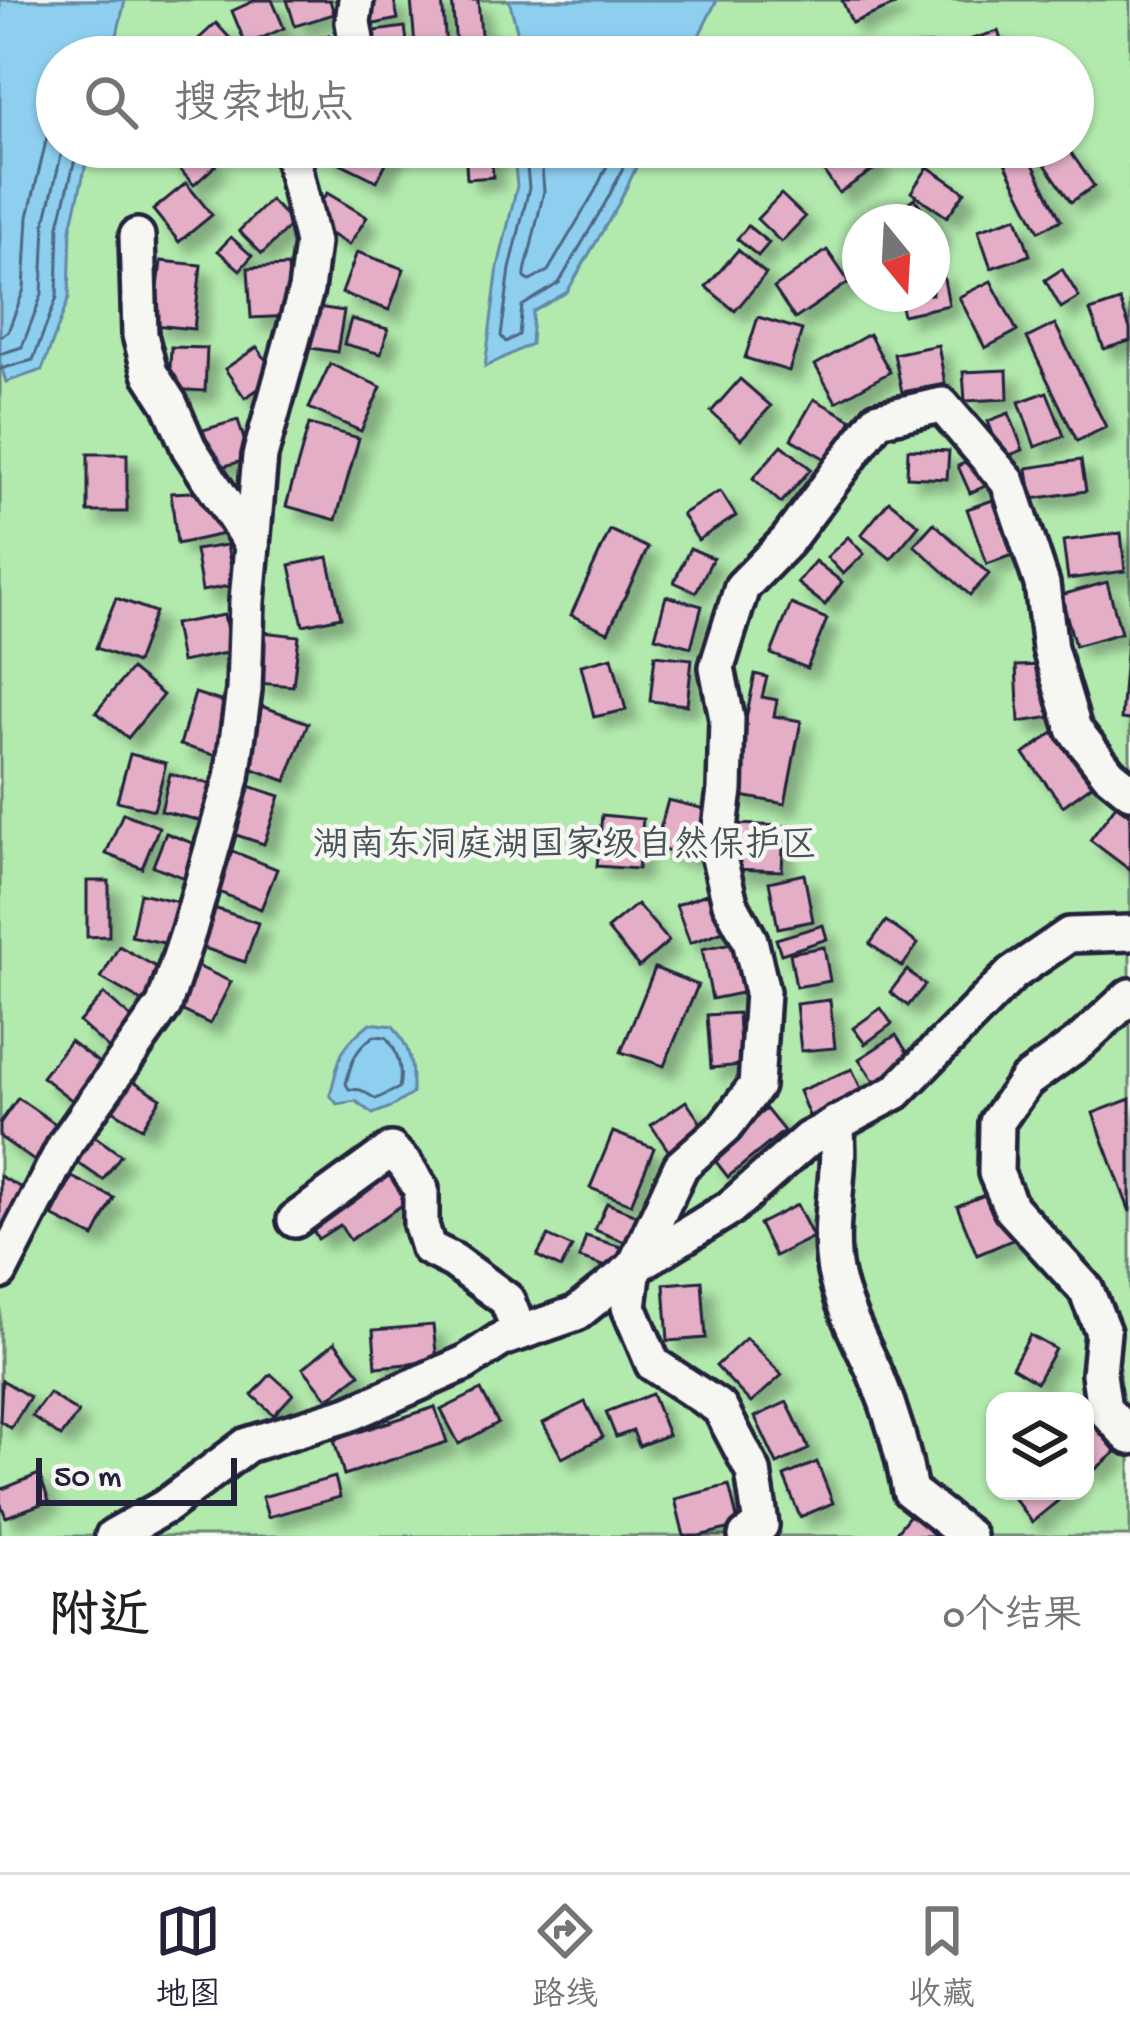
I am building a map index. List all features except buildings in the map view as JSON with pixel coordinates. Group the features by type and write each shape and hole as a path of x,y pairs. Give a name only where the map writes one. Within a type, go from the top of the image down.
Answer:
{"street":[{"path":"355,36 356,0"},
{"path":"0,1272 66,1144 164,1005 232,778 244,690 260,456 306,290 312,243 295,168"},
{"path":"137,236 140,335 150,373 189,448 252,545"},
{"path":"746,1536 761,1526 752,1471 720,1408 653,1364 629,1306 634,1267 681,1166 725,1126 756,1086 762,992 750,940 730,903 717,850 727,719 717,667 742,587 787,541 878,418 942,405 1008,482 1042,584 1050,650 1074,729 1109,774 1130,791"},
{"path":"113,1536 166,1506 248,1444 349,1414 465,1363 502,1340 577,1313 634,1267 730,1208 808,1138 896,1092 1012,974 1069,935 1130,932"},
{"path":"1130,996 1080,1042 1026,1081 997,1122 996,1173 1011,1208 1086,1290 1103,1333 1099,1374 1104,1409 1130,1437"},
{"path":"836,1123 840,1151 831,1214 835,1272 901,1441 910,1491 968,1536"},
{"path":"295,1220 391,1150 421,1189 428,1248 476,1275 507,1300 520,1333"}],"green space":[{"name":"湖南东洞庭湖国家级自然保护区","path":"0,0 1130,0 1130,1536 0,1536"}],"water":[{"path":"0,0 125,0 117,36 36,36 36,168 85,168 71,228 69,298 42,370 6,382 0,362"},
{"path":"509,0 717,0 699,36 517,36"},
{"path":"515,168 636,168 567,292 533,312 531,344 485,367 498,267 517,186"},
{"path":"370,1023 393,1026 407,1050 412,1074 412,1094 373,1114 356,1101 337,1104 330,1095 345,1047"}]}
